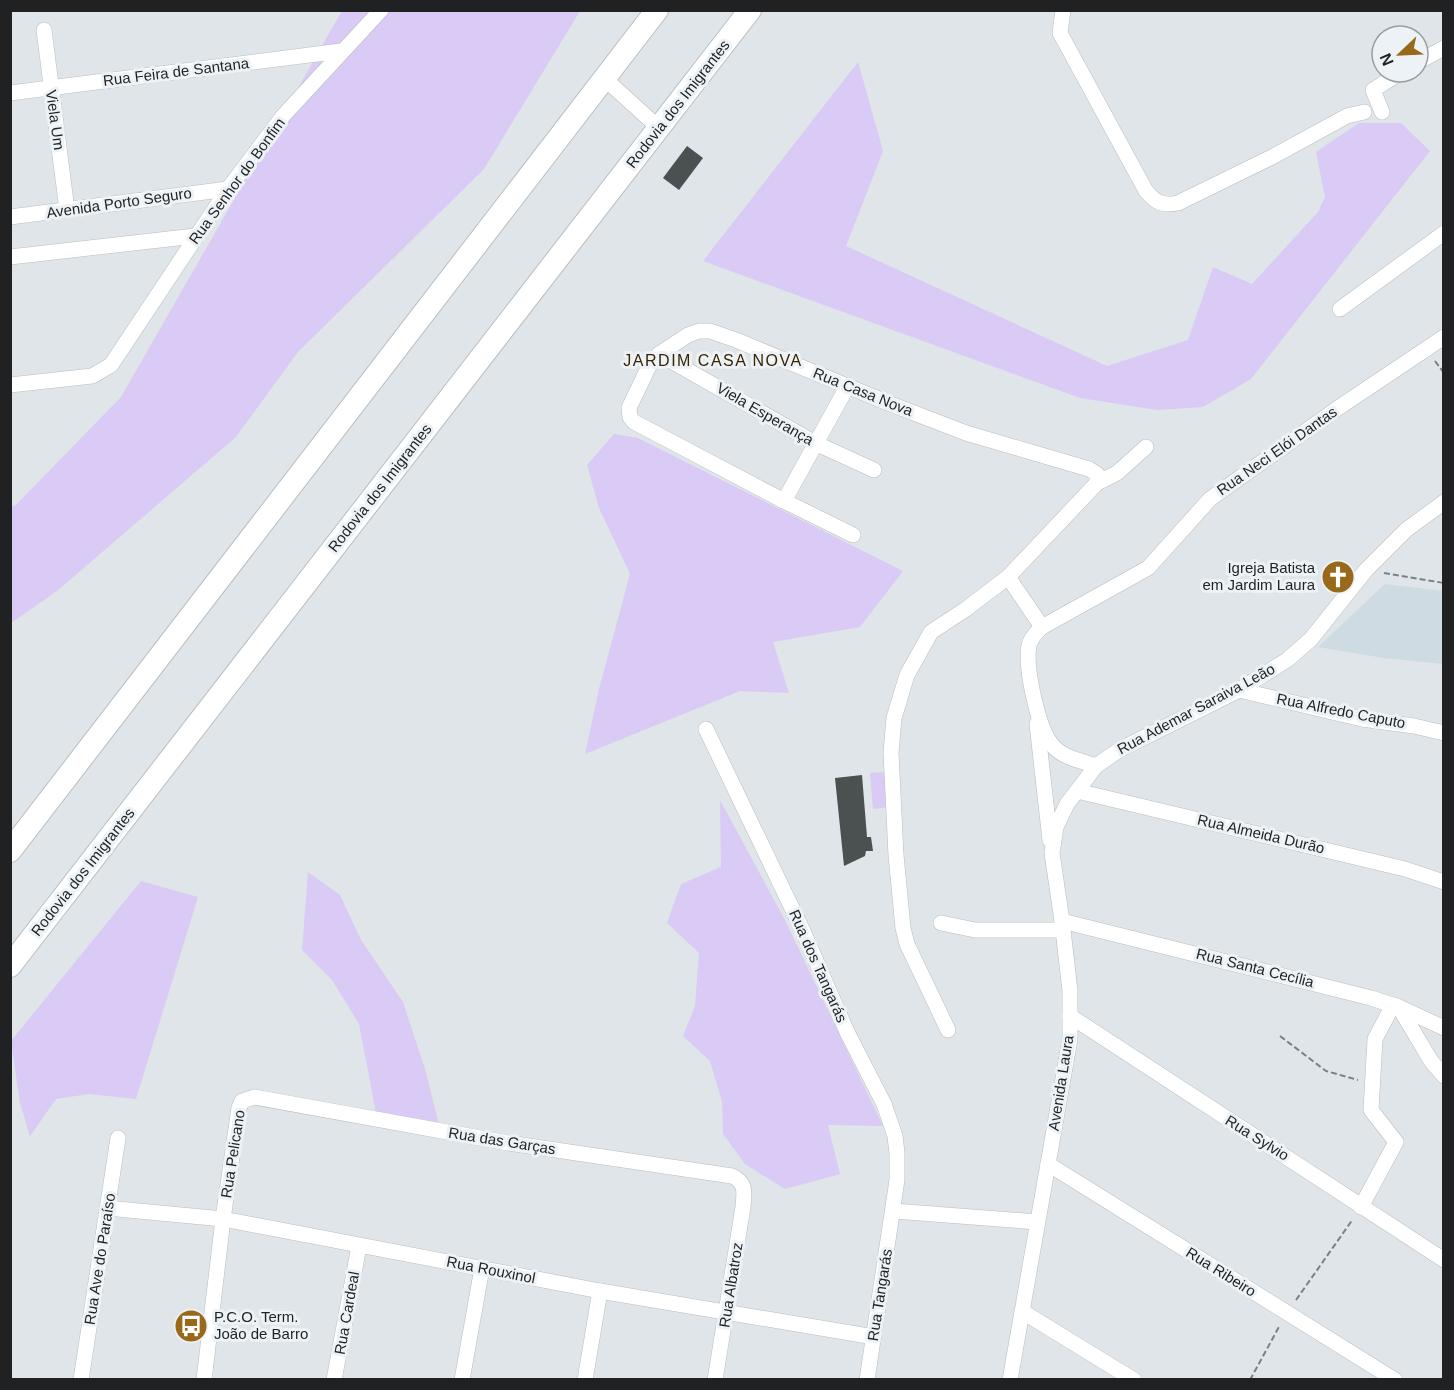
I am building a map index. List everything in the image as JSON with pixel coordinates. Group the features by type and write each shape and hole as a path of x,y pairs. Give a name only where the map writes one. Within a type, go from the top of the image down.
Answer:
{"highway":[{"path":"10,851 657,10"},
{"name":"Rodovia dos Imigrantes","path":"10,966 750,10"}],"street":[{"name":"Rua Senhor do Bonfim","path":"10,386 93,376 111,365 195,236 283,116 381,10"},
{"path":"1064,10 1060,33 1146,191 1154,200 1164,205 1178,203 1272,157 1347,116 1364,112"},
{"name":"Viela Um","path":"44,30 67,210"},
{"name":"Rua Feira de Santana","path":"10,93 341,51"},
{"path":"604,79 659,128"},
{"path":"1382,84 1373,90 1382,112"},
{"name":"Avenida Porto Seguro","path":"10,218 228,189"},
{"path":"1340,309 1443,233"},
{"path":"10,257 195,236"},
{"name":"Rua Casa Nova","path":"854,535 634,422 630,417 629,408 649,366 659,354 688,335 699,331 710,331 966,433 1089,469 1097,474 1097,483"},
{"name":"Rua Neci Elói Dantas","path":"1038,631 1136,577 1148,568 1217,493 1443,337"},
{"name":"Viela Esperança","path":"659,354 816,443 874,470"},
{"path":"784,501 848,387"},
{"path":"948,1030 907,944 903,928 896,855 891,753 894,718 907,675 931,632 1008,577 1097,483 1117,473 1146,447"},
{"name":"Rua Ademar Saraiva Leão","path":"1077,791 1096,766 1119,750 1239,690 1287,660 1311,639 1366,570 1406,530 1443,502"},
{"path":"1008,577 1038,631 1029,644 1029,657 1039,759 1052,853"},
{"name":"Rua Alfredo Caputo","path":"1239,690 1362,719 1414,726 1443,733"},
{"path":"1035,706 1049,743 1056,750 1065,756 1096,766"},
{"name":"Rua dos Tangarás","path":"706,729 803,931 846,1032 877,1087 892,1122 897,1153 894,1210"},
{"name":"Avenida Laura","path":"1010,1380 1070,1039 1070,991 1052,853 1056,827 1067,804 1077,791"},
{"name":"Rua Almeida Durão","path":"1077,791 1405,869 1443,882"},
{"name":"Rua Santa Cecília","path":"941,923 975,930 1063,926 1166,946 1396,1006 1443,1028"},
{"path":"1361,1207 1396,1142 1371,1110 1375,1039 1396,1006 1443,1076"},
{"name":"Rua Sylvio","path":"1070,1016 1443,1260"},
{"name":"Rua das Garças","path":"254,1097 508,1143 732,1176 739,1179 745,1190"},
{"name":"Rua Pelicano","path":"204,1380 239,1108 242,1101 254,1097"},
{"name":"Rua Ave do Paraíso","path":"81,1380 118,1138"},
{"name":"Rua Ribeiro","path":"1048,1164 1395,1380"},
{"name":"Rua Albatroz","path":"715,1380 745,1190"},
{"name":"Rua Rouxinol","path":"107,1208 223,1219 600,1291 874,1337"},
{"path":"894,1210 1037,1222"},
{"name":"Rua Tangarás","path":"867,1380 894,1210"},
{"name":"Rua Cardeal","path":"334,1380 359,1246"},
{"path":"462,1380 482,1268"},
{"path":"585,1380 600,1291"},
{"path":"1023,1312 1134,1380"}],"path":[{"path":"1366,570 1443,583"},
{"path":"1280,1036 1326,1071 1372,1085"},
{"path":"1250,1380 1287,1313 1361,1207"}],"shaded area":[{"path":"342,11 580,11 484,169 298,352 236,437 57,591 11,623 10,507 16,505 121,397"},
{"path":"858,62 883,151 846,246 1107,366 1188,340 1213,267 1252,284 1318,212 1325,197 1316,152 1359,123 1401,123 1430,151 1251,379 1203,407 1157,410 1080,398 703,261"},
{"path":"614,434 638,438 903,571 860,627 773,642 789,693 740,691 585,754 599,689 630,574 599,508 587,465"},
{"path":"1385,584 1443,591 1443,664 1384,658 1318,647"},
{"path":"886,772 889,807 873,809 870,773"},
{"path":"720,800 785,920 883,1126 828,1125 840,1174 785,1189 745,1164 723,1134 722,1102 710,1061 683,1036 695,1006 699,953 667,923 681,884 721,867"},
{"path":"308,872 340,895 361,940 403,1002 425,1069 439,1125 377,1118 359,1024 332,980 302,950"},
{"path":"141,881 198,897 136,1099 89,1094 56,1099 30,1136 20,1103 11,1041"}],"building":[{"path":"687,146 703,158 679,190 663,178"},
{"path":"862,775 867,837 871,837 873,851 866,851 865,856 844,866 835,778"}],"place":[{"name":"Igreja Batista em Jardim Laura","path":"1338,577"},
{"name":"P.C.O. Term. João de Barro","path":"191,1326"}],"district":[{"name":"JARDIM CASA NOVA","path":"713,360"}]}
